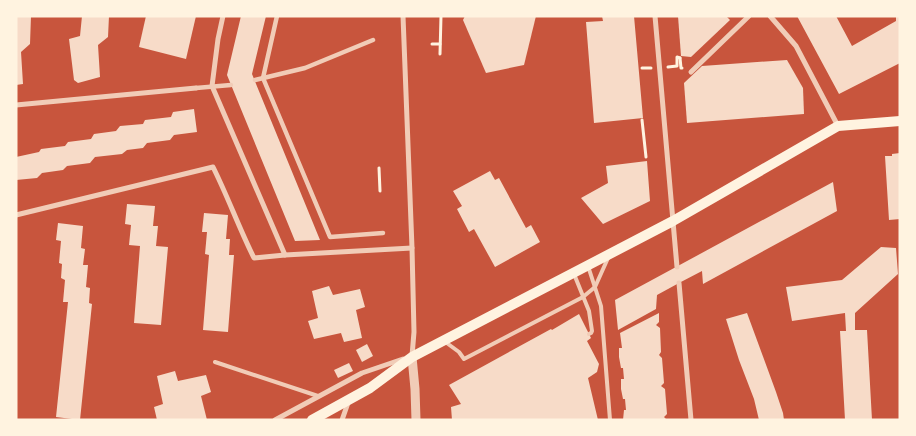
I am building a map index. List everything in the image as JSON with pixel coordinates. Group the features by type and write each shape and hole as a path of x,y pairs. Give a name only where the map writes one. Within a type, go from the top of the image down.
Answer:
{"main road":[{"path":"312,420 370,388 412,357 673,221 838,126 900,122"}],"street":[{"path":"223,16 218,38 212,86 285,255"},
{"path":"277,16 263,78 330,237 383,233"},
{"path":"404,16 414,332 412,357 416,420"},
{"path":"655,16 677,267"},
{"path":"690,72 749,16"},
{"path":"770,16 796,46 838,126"},
{"path":"255,80 305,68 373,40"},
{"path":"16,105 231,85"},
{"path":"16,216 213,167 254,258 412,248"},
{"path":"679,283 691,420"},
{"path":"275,420 362,373 412,357"},
{"path":"342,420 349,400"}],"lane":[{"path":"444,341 464,358 584,297 595,287 610,254"},
{"path":"588,266 601,306 610,420"},
{"path":"574,273 589,311 592,328 589,334"},
{"path":"215,362 228,364 318,396"}],"path":[{"path":"440,16 440,54"},
{"path":"432,44 440,44"},
{"path":"680,58 681,68 684,68"},
{"path":"642,120 646,157"},
{"path":"379,168 380,191"}],"building":[{"path":"16,16 31,16 30,44 21,52 23,84 16,85"},
{"path":"82,16 109,16 108,37 98,45 100,77 78,83 74,80 69,39 80,36"},
{"path":"146,16 196,16 186,59 139,47"},
{"path":"241,16 266,16 252,74 320,240 295,241 227,75"},
{"path":"465,16 536,16 524,65 486,73 463,20"},
{"path":"602,16 634,16 643,118 594,123 586,22 603,21"},
{"path":"678,16 726,16 730,20 691,57 681,56"},
{"path":"797,16 836,16 852,46 896,21 896,16 900,16 900,63 839,94"},
{"path":"787,60 803,88 804,114 687,123 684,83 702,66"},
{"path":"194,109 197,132 174,135 170,140 147,143 143,148 127,150 122,154 95,157 90,163 67,166 63,170 42,173 37,178 16,180 16,157 39,152 41,149 65,146 68,142 91,139 94,134 116,131 120,126 143,124 145,120 171,117 173,112"},
{"path":"900,153 900,219 889,220 885,156"},
{"path":"647,161 650,201 603,224 581,198 608,183 606,166"},
{"path":"490,171 495,180 499,178 526,228 531,225 540,242 495,267 474,229 469,232 457,209 462,206 453,191"},
{"path":"833,182 837,211 703,284 702,271 679,283 657,295 656,309 618,330 615,300"},
{"path":"127,204 155,206 153,226 158,226 156,246 168,247 161,325 134,323 140,246 129,245 131,225 125,224"},
{"path":"204,213 228,215 226,239 230,239 229,255 234,255 228,332 203,330 209,255 205,254 207,232 202,232"},
{"path":"58,223 83,226 81,248 85,249 83,265 88,265 86,287 90,288 89,303 92,304 80,420 56,417 68,302 63,302 65,280 61,278 62,264 59,263 61,241 56,240"},
{"path":"881,247 896,248 898,274 855,313 855,330 867,330 872,420 845,420 840,331 846,331 845,313 792,321 786,287 842,280"},
{"path":"329,286 333,295 360,289 365,307 356,310 362,338 344,342 341,333 314,339 308,321 318,318 312,291"},
{"path":"659,313 659,322 656,325 660,328 661,352 659,355 662,358 664,383 661,386 665,389 667,414 664,417 667,420 623,420 624,410 626,410 625,399 623,399 621,389 621,379 624,379 619,357 619,348 622,348 620,333"},
{"path":"747,313 776,392 784,420 759,420 754,399 726,319"},
{"path":"579,314 591,338 587,341 599,364 597,372 588,378 598,420 452,420 451,407 461,404 449,385"},
{"path":"367,344 373,356 362,362 356,350"},
{"path":"349,363 353,371 338,378 334,370"},
{"path":"175,371 178,381 206,375 211,392 201,396 207,420 157,420 154,407 163,404 157,376"}]}
